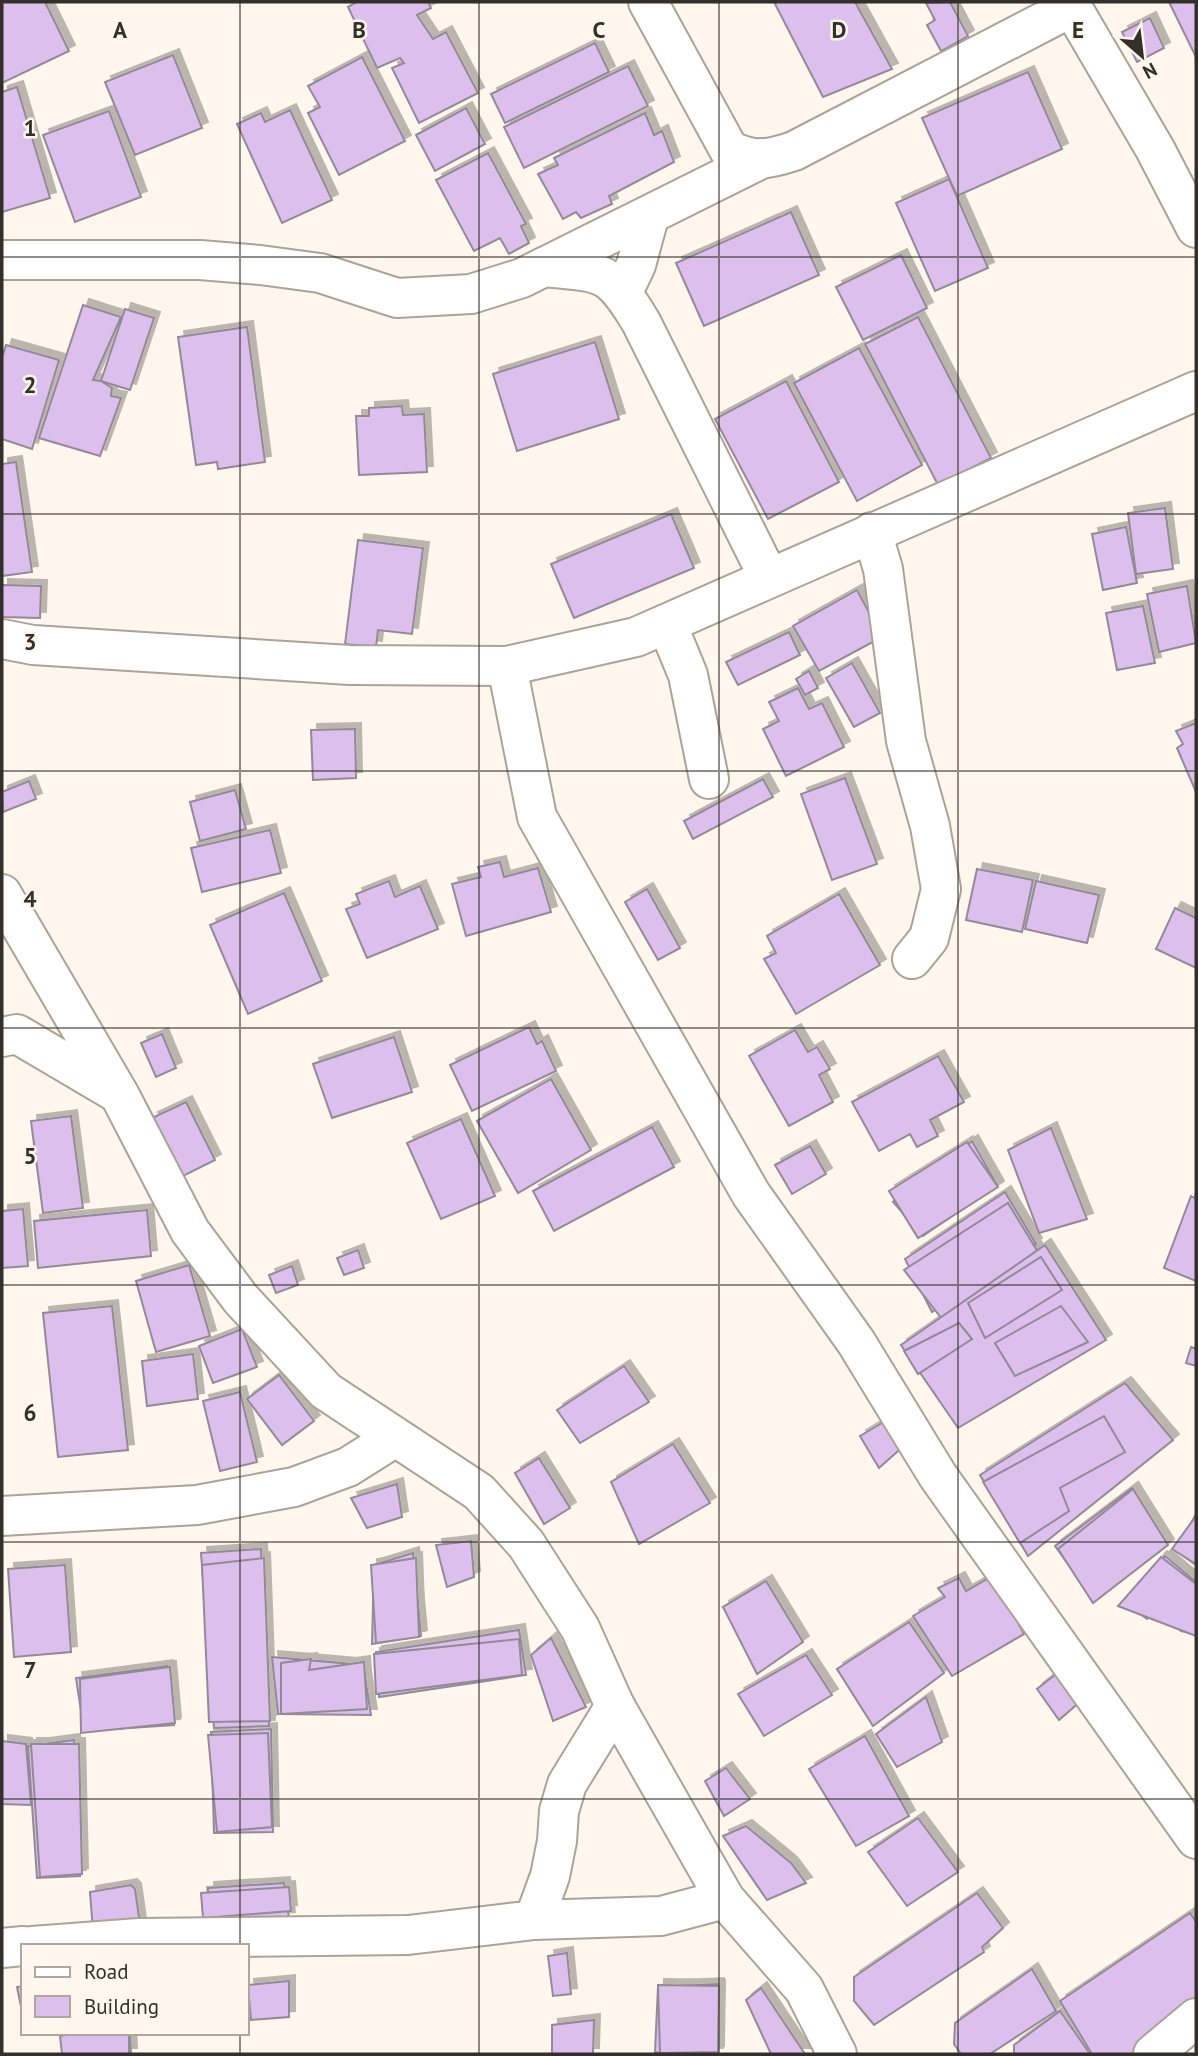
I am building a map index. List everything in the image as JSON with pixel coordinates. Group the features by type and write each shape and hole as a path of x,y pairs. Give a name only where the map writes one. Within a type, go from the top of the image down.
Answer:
{"street":[{"path":"648,2 729,150 751,160 794,151 1071,4 1155,149 1196,228"},
{"path":"2,260 200,260 260,265 320,273 368,291 417,299 489,290 544,268 763,158"},
{"path":"623,292 636,265 649,217"},
{"path":"544,268 607,276 623,292 642,322 769,578"},
{"path":"2,639 33,645 350,665 507,666 636,637 1196,391"},
{"path":"872,532 883,569 906,741 930,826 941,889 929,937 912,959"},
{"path":"667,624 691,684 709,779"},
{"path":"507,666 524,766 537,817 751,1194 856,1342 939,1476 1196,1839"},
{"path":"2,894 119,1094 190,1231 240,1298 326,1391 479,1492 526,1544 580,1628 615,1706 726,1899 804,1989 837,2054"},
{"path":"2,1037 17,1034 119,1094"},
{"path":"2,1516 103,1508 197,1506 294,1487 348,1467 394,1438"},
{"path":"534,1920 550,1876 557,1841 559,1811 567,1784 615,1706"},
{"path":"59,1944 139,1938 408,1935 534,1920 661,1916 726,1899"},
{"path":"2,1948 21,1946"},
{"path":"1153,2054 1196,2018"}],"building":[{"path":"2,2 45,2 69,51 2,83"},
{"path":"357,2 428,2 431,8 417,15 433,39 446,32 478,93 419,123 392,68 404,63 400,58 377,68 348,7"},
{"path":"774,2 855,2 892,69 823,97"},
{"path":"950,2 968,36 941,51 927,25 935,20 926,3"},
{"path":"1169,2 1196,2 1196,57"},
{"path":"1150,18 1164,48 1137,62 1122,32"},
{"path":"595,43 609,72 505,123 491,94"},
{"path":"173,55 202,128 135,155 105,82"},
{"path":"362,57 405,141 339,175 308,113 320,107 308,86"},
{"path":"628,66 648,106 524,168 504,127"},
{"path":"1028,72 1062,149 957,196 922,118"},
{"path":"17,87 50,198 2,212 2,92"},
{"path":"466,108 485,144 435,171 416,135"},
{"path":"290,110 332,200 282,223 237,124 261,113 265,122"},
{"path":"109,111 141,197 75,222 43,135"},
{"path":"645,113 654,135 662,131 674,162 609,196 612,204 581,218 576,212 563,219 538,174 558,165 554,158"},
{"path":"488,153 526,224 521,226 529,243 509,254 500,238 474,251 436,180"},
{"path":"949,179 988,268 935,291 896,203"},
{"path":"791,212 819,275 704,326 676,263"},
{"path":"901,255 927,308 863,340 836,287"},
{"path":"83,305 121,317 93,380 101,381 112,388 111,396 121,398 100,456 39,438"},
{"path":"125,309 154,318 130,390 101,381"},
{"path":"918,317 991,458 938,485 865,344"},
{"path":"247,327 265,462 218,469 217,462 196,465 178,337"},
{"path":"595,342 619,419 517,451 493,374"},
{"path":"6,345 59,360 32,449 2,439 2,358"},
{"path":"859,348 922,465 857,501 794,383"},
{"path":"786,381 839,482 768,519 715,419"},
{"path":"402,406 403,415 424,414 427,472 359,475 356,416 369,416 369,408"},
{"path":"16,462 32,572 2,576 2,464"},
{"path":"1165,508 1173,569 1136,574 1128,513"},
{"path":"671,514 694,568 574,618 551,564"},
{"path":"1126,527 1137,583 1103,590 1092,534"},
{"path":"358,540 423,548 412,634 378,630 376,647 345,644"},
{"path":"2,585 41,586 40,618 2,617"},
{"path":"1187,586 1196,643 1159,652 1147,594"},
{"path":"857,590 882,637 819,671 793,626"},
{"path":"1143,606 1155,663 1117,670 1106,613"},
{"path":"789,632 800,655 738,685 726,662"},
{"path":"852,663 880,713 854,727 826,678"},
{"path":"809,671 818,688 805,695 796,679"},
{"path":"798,688 809,709 822,703 844,747 786,776 763,729 779,721 769,702"},
{"path":"1196,723 1196,792 1177,748 1183,744 1176,731"},
{"path":"355,729 356,778 313,780 311,730"},
{"path":"845,778 877,864 832,880 801,794"},
{"path":"763,779 773,797 693,839 684,821"},
{"path":"29,781 36,799 3,812 2,792"},
{"path":"235,790 246,829 200,841 190,802"},
{"path":"270,830 281,873 202,892 191,848"},
{"path":"500,862 504,877 538,868 551,912 466,936 452,884 481,877 478,867"},
{"path":"977,869 1033,880 1022,932 966,920"},
{"path":"389,881 395,897 420,886 438,929 367,958 346,909 360,904 356,894"},
{"path":"1036,881 1099,895 1087,943 1025,929"},
{"path":"647,889 680,948 658,960 625,902"},
{"path":"284,893 322,981 248,1014 210,925"},
{"path":"839,894 880,965 796,1014 764,959 776,953 767,936"},
{"path":"1175,908 1196,918 1196,968 1156,949"},
{"path":"529,1027 537,1044 542,1041 556,1071 472,1111 450,1065"},
{"path":"795,1030 808,1052 817,1047 830,1069 819,1075 833,1102 789,1126 749,1056"},
{"path":"162,1034 176,1068 156,1077 141,1043"},
{"path":"394,1037 412,1092 332,1118 313,1064"},
{"path":"938,1056 964,1102 930,1120 938,1136 917,1147 910,1134 879,1151 852,1102"},
{"path":"551,1079 591,1150 518,1193 477,1121"},
{"path":"186,1102 215,1160 181,1177 152,1118"},
{"path":"71,1116 83,1208 43,1213 31,1121"},
{"path":"461,1119 495,1196 441,1219 407,1143"},
{"path":"652,1127 674,1167 554,1231 533,1191"},
{"path":"1051,1128 1087,1219 1039,1233 1008,1150"},
{"path":"972,1141 997,1185 923,1236 893,1202"},
{"path":"967,1142 998,1187 918,1238 889,1191"},
{"path":"810,1146 826,1174 792,1194 775,1165"},
{"path":"1005,1192 1036,1244 932,1312 905,1259"},
{"path":"1191,1196 1196,1199 1196,1281 1164,1268"},
{"path":"1008,1203 1041,1257 942,1319 904,1270"},
{"path":"23,1209 28,1266 2,1268 2,1211"},
{"path":"147,1210 151,1256 38,1268 34,1221"},
{"path":"1045,1245 1106,1340 958,1428 901,1345"},
{"path":"358,1250 364,1268 344,1275 337,1258"},
{"path":"1041,1257 1062,1290 985,1338 968,1303"},
{"path":"189,1265 210,1336 156,1352 136,1281"},
{"path":"292,1266 298,1285 276,1293 269,1275"},
{"path":"112,1306 128,1450 58,1457 43,1313"},
{"path":"1061,1306 1088,1342 1015,1376 995,1343"},
{"path":"959,1323 972,1339 918,1374 904,1351"},
{"path":"242,1329 257,1367 213,1383 199,1346"},
{"path":"1191,1347 1196,1349 1196,1366 1186,1363"},
{"path":"193,1354 198,1399 147,1406 142,1361"},
{"path":"624,1366 649,1402 580,1443 557,1410"},
{"path":"279,1375 314,1421 282,1445 247,1399"},
{"path":"1125,1383 1173,1440 1028,1556 980,1475"},
{"path":"240,1392 257,1462 220,1471 203,1401"},
{"path":"1104,1416 1125,1452 1060,1488 1069,1511 1020,1543 983,1482"},
{"path":"892,1417 906,1444 879,1468 860,1436"},
{"path":"673,1444 710,1503 639,1544 611,1482"},
{"path":"539,1458 570,1508 544,1524 515,1473"},
{"path":"397,1484 402,1517 367,1528 351,1498"},
{"path":"1132,1488 1165,1542 1094,1600 1055,1546"},
{"path":"1133,1489 1168,1545 1093,1603 1058,1549"},
{"path":"1196,1514 1196,1565 1176,1551"},
{"path":"1196,1516 1196,1564 1172,1549"},
{"path":"471,1541 474,1577 447,1587 436,1545"},
{"path":"261,1549 269,1726 214,1728 201,1553"},
{"path":"413,1553 421,1636 372,1644 374,1565"},
{"path":"1165,1556 1196,1582 1196,1634 1181,1631 1157,1607 1147,1619 1125,1603"},
{"path":"1161,1557 1196,1584 1196,1636 1118,1606"},
{"path":"264,1558 270,1721 209,1722 202,1565"},
{"path":"416,1558 419,1637 376,1643 371,1565"},
{"path":"65,1565 71,1652 14,1657 8,1569"},
{"path":"994,1575 1024,1634 952,1676 913,1616 945,1597 938,1588 959,1578 966,1591"},
{"path":"766,1581 803,1642 757,1674 723,1607"},
{"path":"909,1622 944,1673 873,1726 837,1669"},
{"path":"519,1630 526,1675 379,1697 376,1652"},
{"path":"551,1638 586,1707 553,1721 531,1655"},
{"path":"519,1639 522,1675 376,1694 374,1654"},
{"path":"806,1655 832,1695 764,1736 738,1694"},
{"path":"272,1657 363,1665 371,1715 278,1714"},
{"path":"311,1659 309,1670 364,1662 367,1709 281,1714 281,1663"},
{"path":"167,1666 174,1725 84,1731 76,1678"},
{"path":"170,1667 175,1723 81,1733 80,1679"},
{"path":"1061,1670 1082,1700 1059,1720 1037,1689"},
{"path":"926,1697 942,1742 897,1767 876,1734"},
{"path":"271,1729 273,1832 214,1833 211,1732"},
{"path":"268,1733 272,1827 217,1832 208,1735"},
{"path":"865,1736 909,1816 856,1846 809,1769"},
{"path":"74,1740 80,1876 37,1878 28,1746"},
{"path":"2,1741 26,1744 31,1805 2,1804"},
{"path":"31,1744 79,1744 82,1874 40,1877"},
{"path":"726,1768 750,1799 724,1816 705,1781"},
{"path":"918,1818 958,1872 907,1906 868,1852"},
{"path":"746,1826 791,1863 806,1883 767,1900 723,1836"},
{"path":"284,1883 289,1918 209,1924 208,1888"},
{"path":"131,1885 135,1889 140,1924 93,1931 90,1892"},
{"path":"289,1887 291,1911 203,1918 201,1893"},
{"path":"977,1893 1003,1928 982,1947 984,1952 874,2025 854,2001 854,1977"},
{"path":"1190,1913 1196,1922 1196,2005 1135,2054 1092,2054 1060,2001"},
{"path":"567,1953 571,1994 553,1996 548,1956"},
{"path":"1032,1969 1056,2011 990,2054 961,2054 954,2044 955,2023"},
{"path":"289,1981 289,2017 251,2020 248,1985"},
{"path":"718,1984 717,2054 655,2052 658,1987"},
{"path":"658,1985 719,1986 718,2052 660,2053"},
{"path":"21,1986 21,2006 17,1987"},
{"path":"761,1988 805,2054 771,2054 746,2000"},
{"path":"1060,2011 1090,2054 1014,2054 1014,2045"},
{"path":"594,2020 593,2054 552,2054 552,2025"},
{"path":"67,2035 130,2035 131,2054 67,2054"},
{"path":"129,2035 129,2054 62,2054 60,2036"}]}
